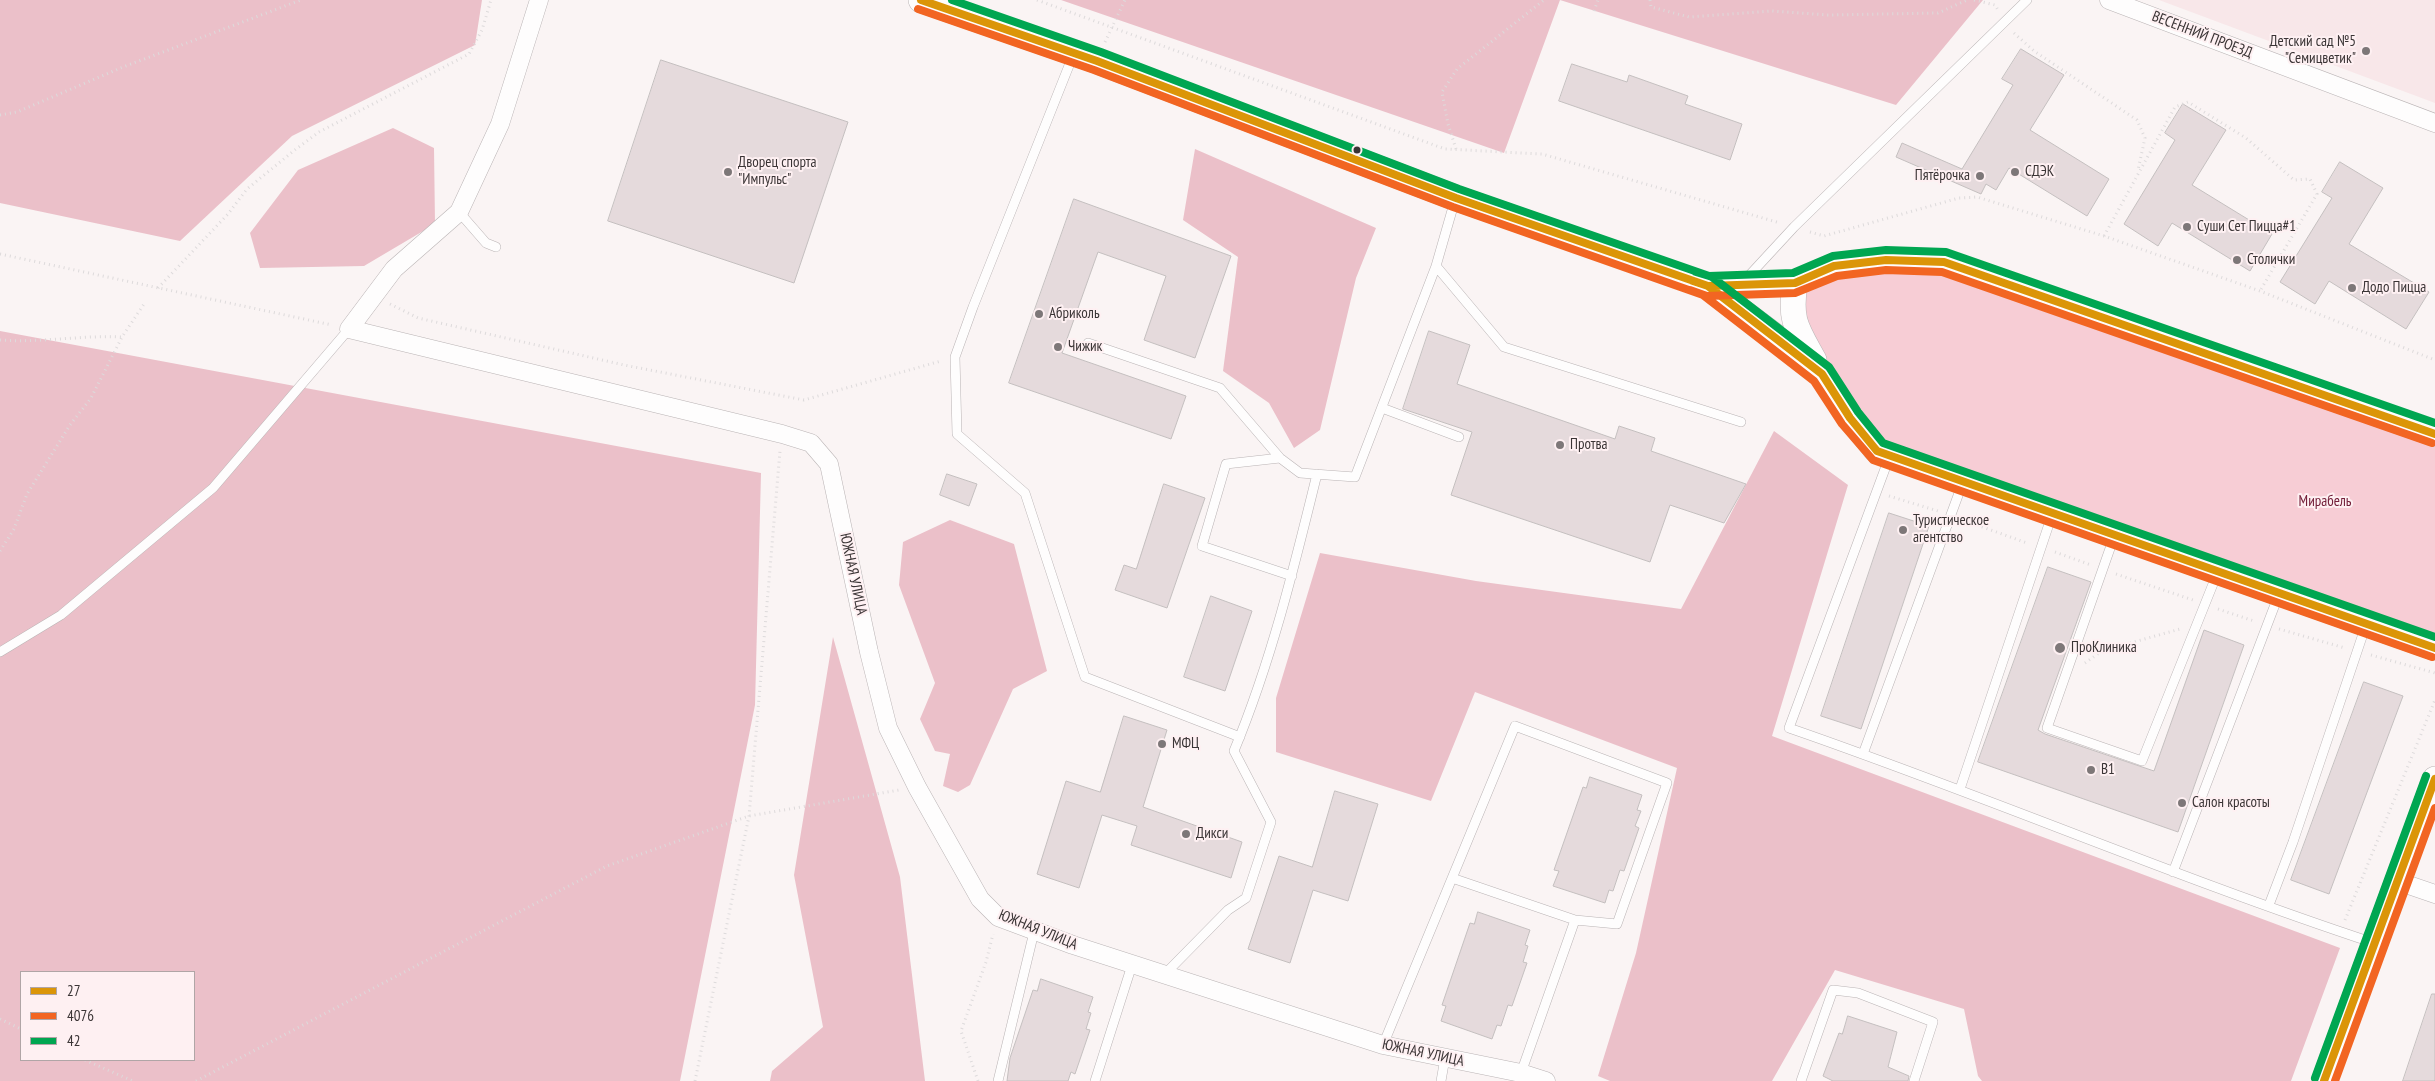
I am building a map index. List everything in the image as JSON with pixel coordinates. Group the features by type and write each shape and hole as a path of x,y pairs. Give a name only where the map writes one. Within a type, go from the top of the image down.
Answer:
{"street":[{"path":"349,329 394,269 459,212 500,124 539,0"},
{"path":"921,0 1086,57 1456,198 1708,286 1792,348 1822,374"},
{"name":"ВЕСЕННИЙ ПРОЕЗД","path":"2109,0 2435,123"},
{"path":"1708,286 1795,283 1834,266 1886,260 1944,262 2435,434"},
{"path":"1795,283 1792,304 1794,323 1822,374 1850,418 1877,451 2435,648"},
{"name":"ЮЖНАЯ УЛИЦА","path":"349,329 782,434 812,444 830,464 869,652 888,728 917,787 980,899 998,917 1034,932 1132,965 1383,1045 1521,1073 1546,1081"},
{"path":"2324,1081 2435,779"},
{"path":"2397,881 2435,894"}],"lane":[{"path":"1739,286 1794,227 2027,0"},
{"path":"1086,57 973,307 956,357 957,434 1025,493 1084,677 1240,737"},
{"path":"1088,343 1220,388 1280,458 1300,473 1355,477 1436,266 1456,198"},
{"path":"459,212 486,243 496,246"},
{"path":"1436,266 1504,346 1741,422"},
{"path":"0,652 61,615 213,488 349,329"},
{"path":"1382,408 1459,437"},
{"path":"1890,456 1789,728 1960,789 2172,872 2374,943"},
{"path":"1280,458 1226,464 1202,546 1292,576"},
{"path":"1164,975 1228,910 1246,898 1272,822 1234,752 1292,576 1317,474"},
{"path":"1863,754 1963,481"},
{"path":"1960,789 2053,513"},
{"path":"2115,535 2048,728 2142,761 2218,571"},
{"path":"2172,872 2279,593"},
{"path":"2269,906 2293,842 2366,623"},
{"path":"1383,1045 1514,726 1667,783 1617,924 1575,920 1452,878"},
{"path":"1521,1073 1575,920"},
{"path":"998,1081 1034,932"},
{"path":"1096,1081 1132,965"},
{"path":"1800,1081 1833,990 1858,993 1932,1022 1914,1081"},
{"path":"1441,1081 1445,1058"}],"path":[{"path":"0,116 17,112 124,67 301,0"},
{"path":"158,288 228,214 247,190 296,149 319,132 469,54 482,30 491,0"},
{"path":"1037,0 1445,148 1542,154 1824,236 1959,198 1977,197 2104,236 2260,292 2435,360"},
{"path":"1086,57 1110,28 1125,0"},
{"path":"1456,149 1448,124 1442,92 1457,69 1544,0"},
{"path":"1594,11 1598,0"},
{"path":"1650,0 1651,7 1689,17 1772,11 1828,15 1938,13 1967,0"},
{"path":"1974,0 1995,5 2003,23 2034,51 2137,120 2145,138 2137,176"},
{"path":"2104,236 2175,107 2188,102 2246,138 2294,180 2310,179 2317,194 2260,292"},
{"path":"0,254 349,329"},
{"path":"374,296 418,318 624,365 804,400 956,357"},
{"path":"0,551 14,529 27,494 70,425 91,398 122,337 144,304"},
{"path":"0,340 29,342 102,336 122,337"},
{"path":"695,1081 749,816 782,434"},
{"path":"1877,492 1950,515 2266,626"},
{"path":"2065,677 2102,651 2197,624"},
{"path":"2340,932 2435,700"},
{"path":"196,1081 607,866 749,816 917,787"},
{"path":"978,1081 961,1031 986,962 998,917"},
{"path":"0,1019 20,1029"},
{"path":"87,1061 133,1081"}],"shaded area":[{"path":"0,0 482,0 475,45 292,136 180,241 0,203"},
{"path":"1061,0 1560,0 1504,153"},
{"path":"1560,0 1983,0 1896,105"},
{"name":"Детский сад №5 \"Семицветик\"","path":"2159,0 2435,0 2435,103"},
{"path":"393,128 434,148 435,224 364,266 260,268 250,233 298,170"},
{"path":"1195,149 1376,228 1356,278 1320,430 1294,448 1269,403 1223,371 1238,257 1183,220"},
{"path":"0,331 761,473 755,705 680,1081 0,1081"},
{"path":"1774,431 1848,485 1772,736 2340,948 2291,1081 1982,1081 1978,1076 1964,1009 1835,970 1772,1081 1610,1081 1598,1076 1636,953 1677,768 1475,692 1431,801 1276,752 1276,698 1320,553 1476,581 1681,609"},
{"path":"950,520 1014,544 1047,671 1013,689 970,785 958,792 943,786 950,754 935,751 920,719 935,683 899,585 903,542"},
{"path":"833,637 900,877 925,1081 770,1081 772,1071 823,1027 794,875"}],"green space":[{"name":"Мирабель","path":"1944,262 2435,434 2435,648 1877,451 1792,304 1795,283"}],"building":[{"path":"2021,49 2064,75 2030,130 2109,179 2087,216 2009,168 1996,190 1986,184 1981,194 1896,157 1902,143 1962,169 2013,85 2002,79"},
{"name":"Дворец спорта \"Импульс\"","path":"661,60 848,122 794,283 608,221"},
{"path":"1572,64 1627,82 1629,75 1688,96 1685,104 1742,124 1730,160 1559,101"},
{"path":"2183,104 2226,130 2192,185 2272,234 2250,271 2172,223 2158,246 2124,224 2175,140 2165,133"},
{"path":"2340,162 2383,188 2349,244 2429,292 2406,329 2329,281 2315,304 2280,282 2332,198 2322,192"},
{"path":"1074,199 1231,256 1195,358 1144,340 1166,276 1098,252 1062,353 1186,396 1171,439 1009,383"},
{"name":"Протва","path":"1429,331 1470,345 1457,384 1615,439 1619,426 1655,438 1651,451 1746,484 1724,523 1670,505 1650,562 1451,495 1472,432 1403,409"},
{"path":"947,474 977,484 969,506 940,495"},
{"path":"1164,484 1205,498 1167,608 1115,590 1124,565 1136,569"},
{"path":"1889,513 1929,526 1861,729 1821,716"},
{"path":"2048,567 2091,582 2038,730 2045,734 2154,771 2204,630 2244,645 2178,832 1978,762"},
{"path":"1211,596 1252,611 1225,691 1184,677"},
{"path":"2364,682 2403,696 2329,894 2291,880"},
{"path":"1124,716 1167,730 1143,807 1242,842 1231,878 1131,845 1137,826 1102,815 1079,888 1037,874 1066,781 1100,792"},
{"path":"1590,777 1642,795 1637,810 1641,811 1635,826 1639,828 1624,871 1620,870 1613,891 1609,890 1605,903 1553,886 1559,871 1554,870 1583,787 1586,788"},
{"path":"1335,791 1378,804 1348,901 1313,890 1290,963 1248,949 1279,856 1312,867"},
{"path":"1478,912 1530,930 1525,945 1528,946 1523,962 1527,963 1512,1006 1508,1005 1501,1026 1497,1025 1492,1039 1441,1021 1446,1006 1442,1005 1470,923 1474,924"},
{"path":"1041,979 1093,997 1088,1012 1091,1013 1086,1029 1090,1030 1075,1074 1071,1072 1068,1081 1007,1081 1010,1058 1033,990 1037,991"},
{"path":"2432,994 2435,994 2435,1081 2403,1081"},
{"path":"1848,1016 1897,1032 1888,1067 1909,1076 1908,1081 1833,1081 1823,1076 1839,1033 1842,1034"}],"transit line":[{"name":"27","path":"921,0 1097,61 1456,198 1708,286 1822,374 1850,418 1877,451 2435,648"},
{"name":"42","path":"952,0 1101,52 1459,189 1712,277 1829,367 1858,412 1883,443 2435,637"},
{"name":"4076","path":"918,9 1094,70 1453,207 1703,295 1814,381 1842,424 1873,460 2432,657"},
{"name":"42","path":"1696,272 1709,276 1793,273 1833,256 1886,250 1946,252 2435,423"},
{"name":"27","path":"1693,281 1708,286 1795,283 1834,266 1886,260 1944,262 2435,434"},
{"name":"4076","path":"1690,290 1707,296 1795,293 1837,276 1886,270 1942,272 2432,443"},
{"name":"42","path":"2315,1078 2426,776"},
{"name":"27","path":"2324,1081 2435,779"},
{"name":"4076","path":"2335,1081 2435,808"}],"place":[{"name":"Детский сад №5 \"Семицветик\"","path":"2366,51"},
{"name":"Дворец спорта \"Импульс\"","path":"728,172"},
{"name":"СДЭК","path":"2015,172"},
{"name":"Пятёрочка","path":"1980,176"},
{"name":"Суши Сет Пицца#1","path":"2187,227"},
{"name":"Столички","path":"2237,260"},
{"name":"Додо Пицца","path":"2352,288"},
{"name":"Абриколь","path":"1039,314"},
{"name":"Чижик","path":"1058,347"},
{"name":"Протва","path":"1560,445"},
{"name":"Туристическое агентство","path":"1903,530"},
{"name":"ПроКлиника","path":"2060,648"},
{"name":"МФЦ","path":"1162,744"},
{"name":"В1","path":"2091,770"},
{"name":"Салон красоты","path":"2182,803"},
{"name":"Дикси","path":"1186,834"}]}
